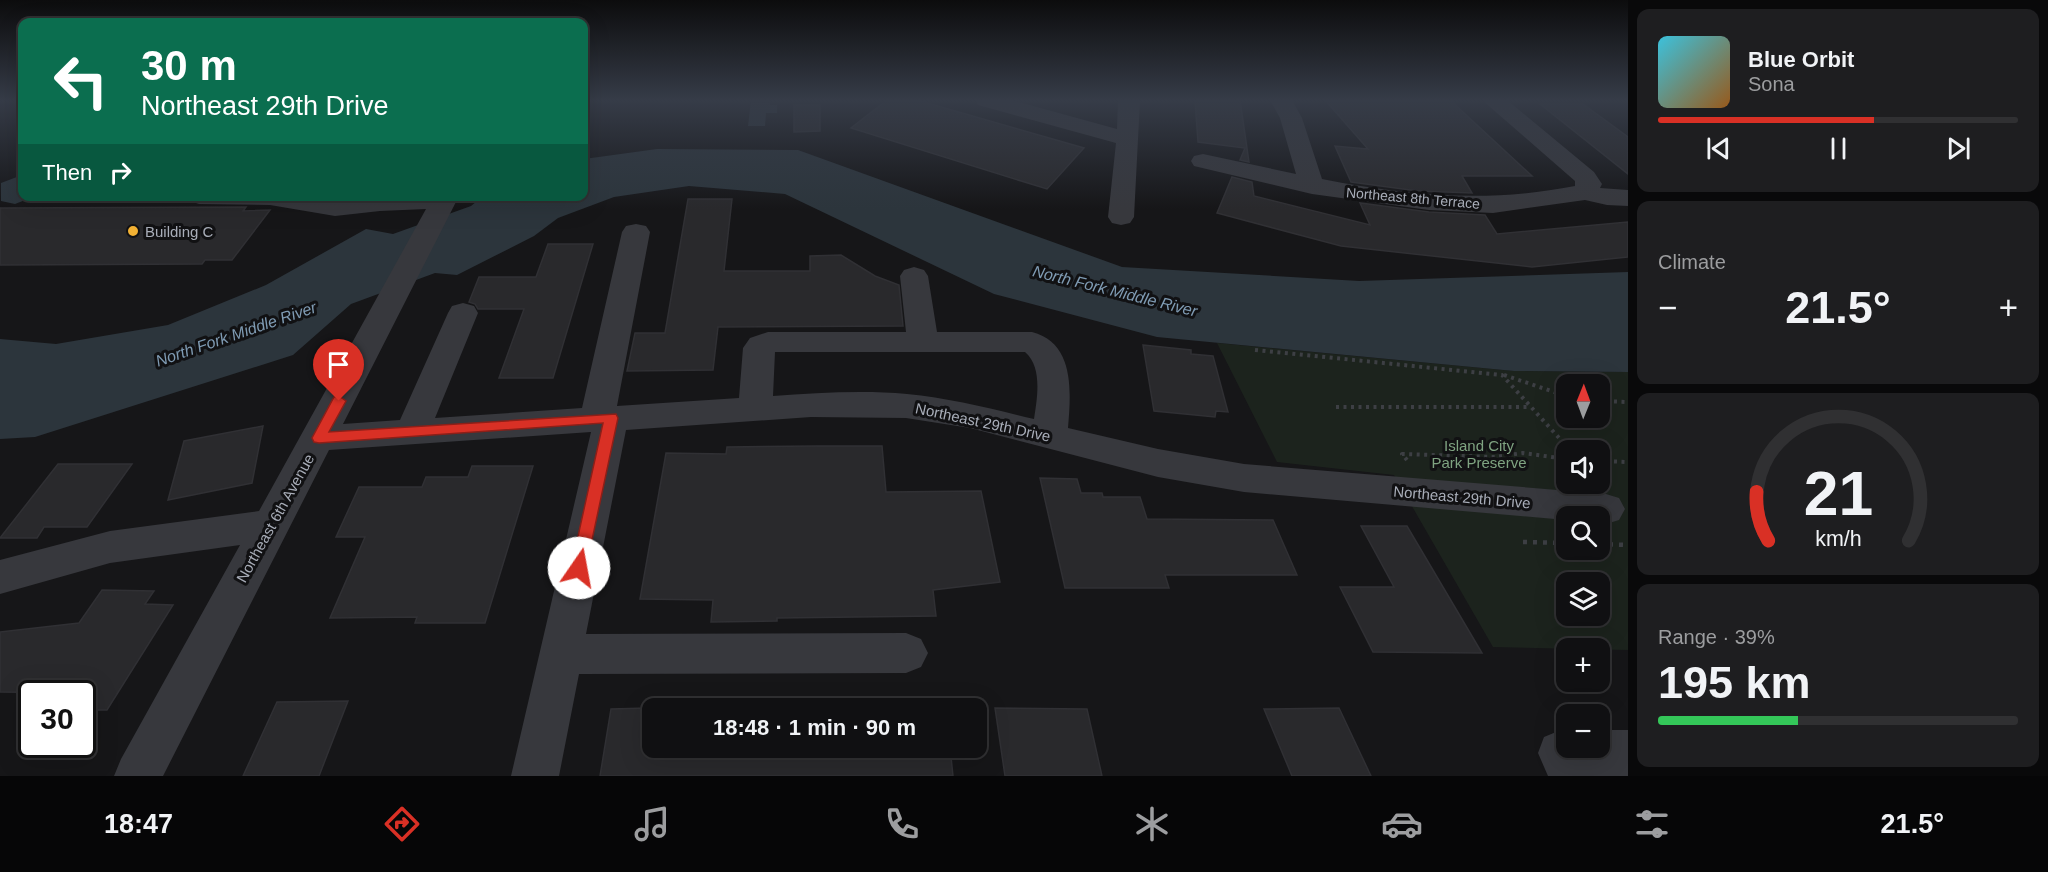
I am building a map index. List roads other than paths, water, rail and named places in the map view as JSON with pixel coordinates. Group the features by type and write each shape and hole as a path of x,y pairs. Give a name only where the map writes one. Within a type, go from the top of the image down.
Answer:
{"street":[{"path":"1118,136 1128,139 1121,218"},
{"path":"1297,136 1312,186"},
{"path":"1536,136 1585,177 1589,184 1585,192"},
{"name":"Northeast 8th Terrace","path":"1203,161 1355,195 1463,205 1523,203 1585,192 1607,197 1628,198"},
{"path":"294,201 335,208 380,203 444,201"},
{"name":"Northeast 6th Avenue","path":"138,776 444,201"},
{"path":"535,776 561,654 636,232"},
{"path":"914,276 923,341"},
{"path":"412,431 463,313"},
{"path":"755,409 761,345 768,342 1013,340 1032,342 1047,354 1053,383 1050,436"},
{"name":"Northeast 29th Drive","path":"319,438 811,405 906,406 970,416 1158,463 1244,478 1581,506"},
{"path":"0,576 110,547 270,525"},
{"path":"561,654 906,653"},
{"path":"1575,776 1561,753 1628,753"}],"water":[{"name":"North Fork Middle River","path":"657,149 798,150 1122,267 1359,281 1628,272 1628,372 1514,371 1157,337 994,294 785,194 689,186 614,197 558,218 534,236 457,275 435,273 351,304 293,355 35,437 0,439 0,339 56,344 168,325 266,285 366,229 393,234 471,206 477,201 588,201 588,158"},
{"path":"18,177 18,201 23,201 15,204 1,201 1,183"}],"place":[{"name":"Building C","path":"133,231"}],"park label":[{"name":"Island City Park Preserve","path":"1479,454"}]}
